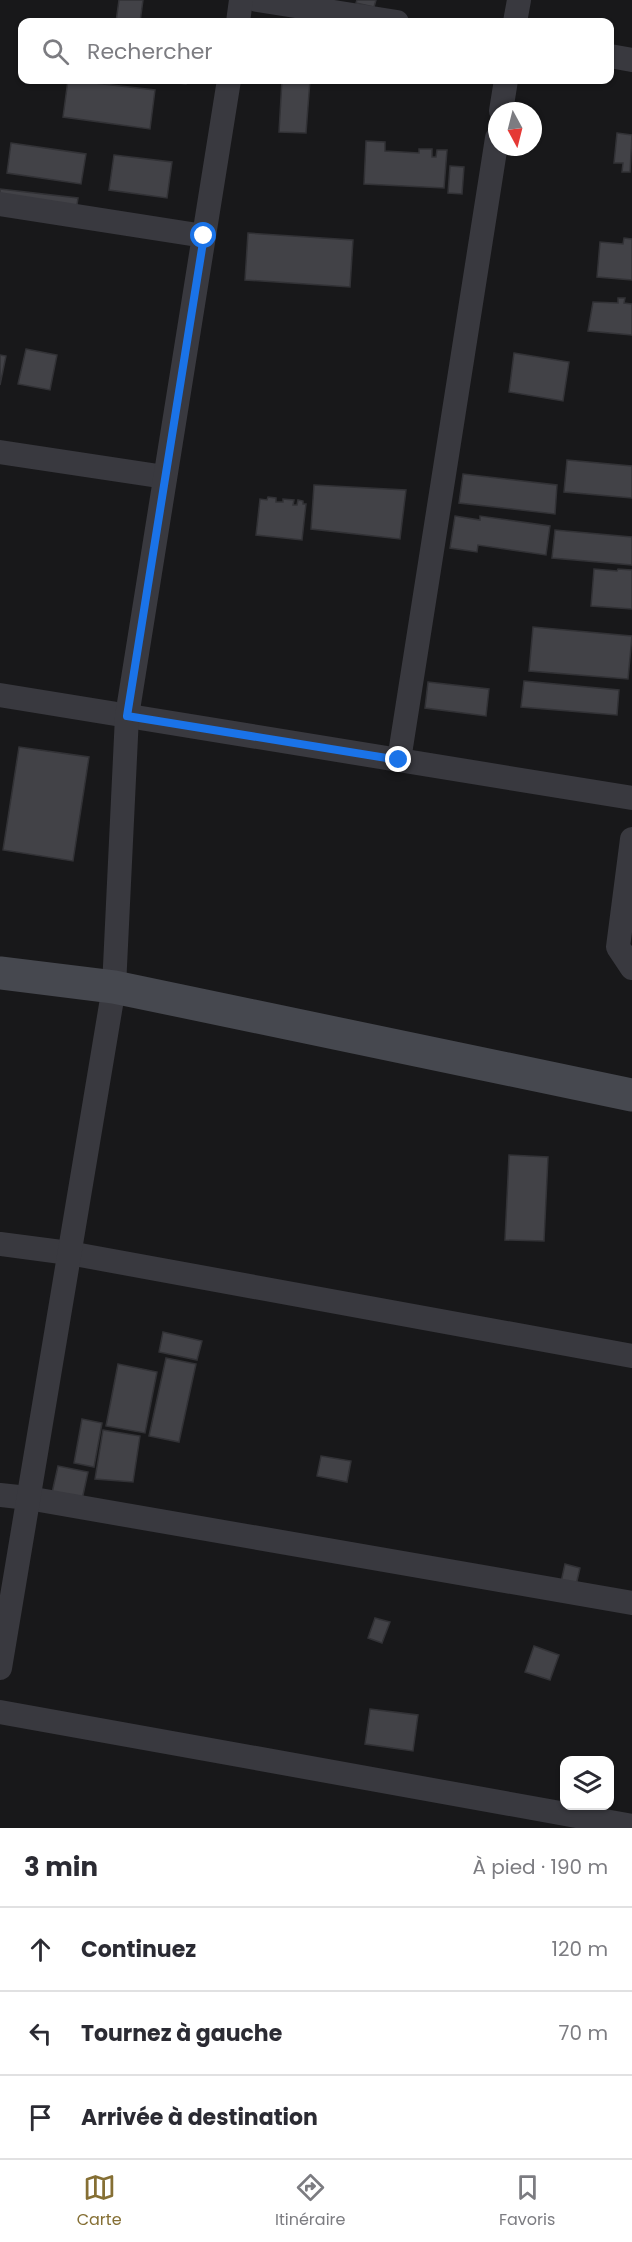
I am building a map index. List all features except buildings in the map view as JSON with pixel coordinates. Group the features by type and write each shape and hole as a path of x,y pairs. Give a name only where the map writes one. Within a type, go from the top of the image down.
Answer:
{"street":[{"path":"239,18 241,0"},
{"path":"256,0 371,18"},
{"path":"516,18 519,0"},
{"path":"614,58 632,60"},
{"path":"0,1668 114,987 127,716 228,84"},
{"path":"502,102 505,84"},
{"path":"399,760 494,156"},
{"path":"0,204 204,236"},
{"path":"0,452 165,477"},
{"path":"0,695 632,798"},
{"path":"632,839 618,947 632,968"},
{"path":"0,973 114,987 632,1095"},
{"path":"0,1244 69,1253 632,1356"},
{"path":"0,1495 632,1603"},
{"path":"0,1712 632,1826"}],"route":[{"path":"204,236 127,716 399,760"}]}
